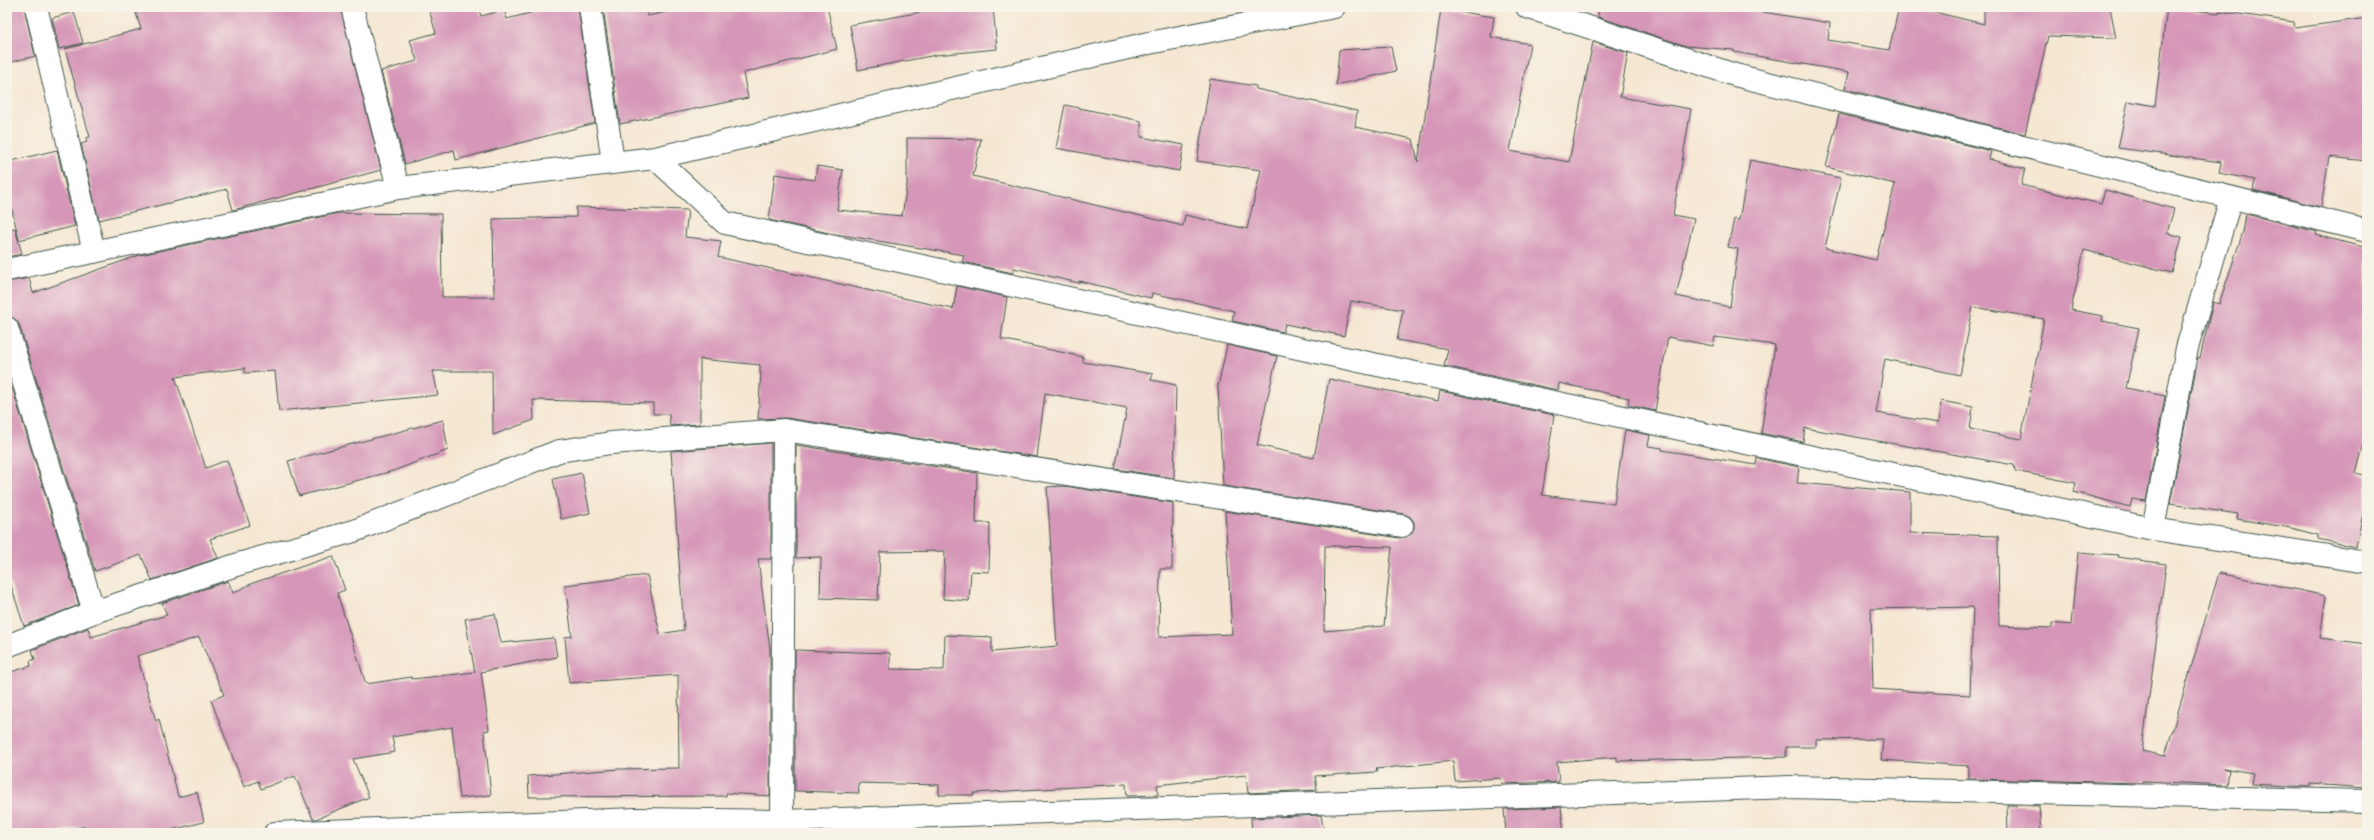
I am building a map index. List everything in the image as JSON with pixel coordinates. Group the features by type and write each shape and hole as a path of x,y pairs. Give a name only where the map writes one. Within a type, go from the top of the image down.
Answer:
{"street":[{"path":"36,7 94,252"},
{"path":"352,7 398,188"},
{"path":"590,7 613,162"},
{"path":"7,270 398,188 655,158 1149,43 1334,7"},
{"path":"1527,7 1735,75 2367,231"},
{"path":"655,158 725,223 1314,352 2154,529 2367,562"},
{"path":"2154,529 2188,348 2231,198"},
{"path":"7,328 94,612"},
{"path":"782,821 784,430"},
{"path":"7,646 94,612 242,563 354,531 559,452 611,443 784,430 1402,526"},
{"path":"275,833 636,819 1003,824 1791,787 2367,801"}],"building":[{"path":"7,7 24,7 35,56 7,63"},
{"path":"134,7 340,7 381,170 233,210 227,189 99,220 81,144 87,142 86,138 90,137 65,49 141,29"},
{"path":"428,7 478,7 481,16 504,10 507,19 553,7 578,7 595,123 456,160 454,150 405,164 381,71 417,61 410,40 436,33"},
{"path":"603,7 646,7 647,16 692,7 827,7 837,49 743,73 748,98 620,124"},
{"path":"927,7 993,7 997,49 936,55 858,70 850,25 927,11"},
{"path":"1599,7 1732,7 1830,23 1828,40 1889,50 1899,7 1913,7 1984,24 1984,7 2110,7 2116,38 2048,36 2025,134 1845,89 1849,72 1734,52 1734,50 1686,46 1598,17"},
{"path":"2167,7 2219,13 2219,11 2294,22 2295,28 2367,18 2367,161 2329,157 2321,207 2253,190 2255,180 2219,173 2221,162 2118,148 2128,101 2155,106"},
{"path":"1441,9 1494,17 1491,37 1530,44 1510,151 1569,162 1593,42 1628,53 1620,97 1691,109 1673,215 1694,219 1676,296 1730,307 1738,249 1728,247 1734,219 1739,220 1750,160 1841,178 1825,248 1876,260 1895,184 1826,167 1839,114 1991,151 1989,159 2025,169 2021,185 2101,204 2105,190 2174,209 2167,233 2182,237 2172,273 2084,250 2071,310 2103,316 2102,321 2139,328 2126,388 2165,396 2146,501 2132,499 2130,507 2074,492 2076,483 2015,471 2014,465 1805,428 1803,442 1761,433 1775,345 1715,337 1713,346 1668,337 1655,411 1628,405 1629,398 1559,383 1558,390 1444,366 1448,349 1397,340 1403,310 1351,301 1344,336 1285,324 1283,332 1232,321 1234,311 1152,293 1151,298 1079,281 1079,283 1014,268 1013,273 962,262 964,255 829,233 769,220 775,174 815,180 817,166 843,170 837,210 902,216 907,184 907,138 981,139 973,176 1183,226 1185,215 1247,229 1261,170 1197,161 1210,79 1256,86 1256,89 1357,111 1355,127 1413,139 1418,162","holes":["1973,307 2044,319 2021,439 1970,429 1973,407 1941,401 1938,423 1876,413 1885,359 1960,375"]},
{"path":"74,12 83,43 59,49 52,18"},
{"path":"1391,47 1396,71 1336,85 1339,50"},
{"path":"1065,105 1141,121 1141,137 1184,145 1179,171 1056,148"},
{"path":"57,150 75,226 19,240 7,188 7,162"},
{"path":"576,207 688,210 685,237 721,241 718,257 953,309 957,286 1007,297 1001,339 1083,357 1083,362 1153,374 1151,380 1176,385 1174,478 1115,469 1127,408 1045,393 1037,457 786,418 758,419 761,373 760,365 700,359 700,424 670,426 669,414 653,414 653,403 533,400 534,420 493,435 492,371 433,371 438,395 279,411 275,371 245,373 245,368 175,377 206,468 227,460 250,525 210,539 218,558 152,580 141,555 95,571 19,324 15,319 7,316 7,282 29,278 33,293 140,255 339,213 441,214 442,297 494,297 493,219 576,217"},
{"path":"2246,214 2317,232 2316,235 2367,248 2367,432 2356,473 2367,476 2367,494 2356,547 2318,539 2318,535 2291,528 2237,519 2238,514 2170,504 2198,357 2200,358 2213,302 2219,304 2243,232"},
{"path":"15,228 22,254 7,257 7,230"},
{"path":"1227,345 1277,356 1257,445 1314,458 1329,379 1438,401 1440,391 1554,415 1542,495 1614,504 1625,430 1650,435 1648,446 1662,448 1662,450 1756,465 1757,458 1799,467 1797,483 1910,492 1910,533 1998,536 1999,626 2052,628 2052,623 2071,625 2078,552 2118,555 2118,557 2166,564 2142,751 2165,756 2219,573 2326,596 2320,638 2367,644 2367,788 2310,784 2310,787 2251,784 2253,773 2223,768 2229,770 2227,785 2142,781 2142,783 1968,779 1968,766 1881,760 1883,739 1816,740 1816,747 1786,747 1786,757 1617,761 1617,757 1557,762 1559,782 1502,784 1501,778 1455,781 1453,761 1376,769 1377,772 1315,776 1317,790 1248,793 1246,775 1157,785 1158,795 1127,796 1126,784 974,793 974,795 939,795 939,785 858,783 859,793 795,791 795,650 890,653 890,669 944,670 945,635 992,637 992,652 1057,646 1047,487 1064,486 1173,503 1172,569 1160,569 1159,637 1232,634 1225,511 1400,538 1411,534 1414,528 1414,522 1410,517 1404,514 1223,486 1218,387","holes":["1325,546 1392,547 1384,626 1324,631","1973,607 1970,695 1873,689 1871,609"]},
{"path":"7,371 79,605 24,626 7,573"},
{"path":"443,420 448,450 393,471 299,496 288,461"},
{"path":"771,443 771,559 758,559 770,649 770,796 726,793 726,796 529,797 528,776 620,769 679,768 678,675 569,683 565,637 572,636 565,585 647,575 660,634 684,630 671,451"},
{"path":"796,445 977,473 976,523 990,523 989,572 971,571 969,601 943,599 945,551 880,552 878,600 820,598 821,557 796,558"},
{"path":"582,473 590,513 561,519 553,479"},
{"path":"333,556 345,590 337,593 366,684 411,677 412,679 475,672 465,619 495,614 501,643 554,638 557,657 481,672 489,730 484,731 491,795 460,798 452,727 392,737 395,752 353,759 369,797 316,819 313,819 295,776 261,789 258,781 244,787 211,700 224,695 199,637 137,656 156,721 159,719 178,797 197,792 204,822 159,833 88,833 86,826 53,833 7,833 7,673 31,666 30,661 35,659 32,650 88,628 91,637 167,615 162,603 228,581 233,593 253,583"},
{"path":"2007,805 2039,806 2041,833 2008,833"},
{"path":"1561,807 1564,833 1506,833 1504,809"},
{"path":"1321,815 1324,833 1252,833 1251,818"}]}
